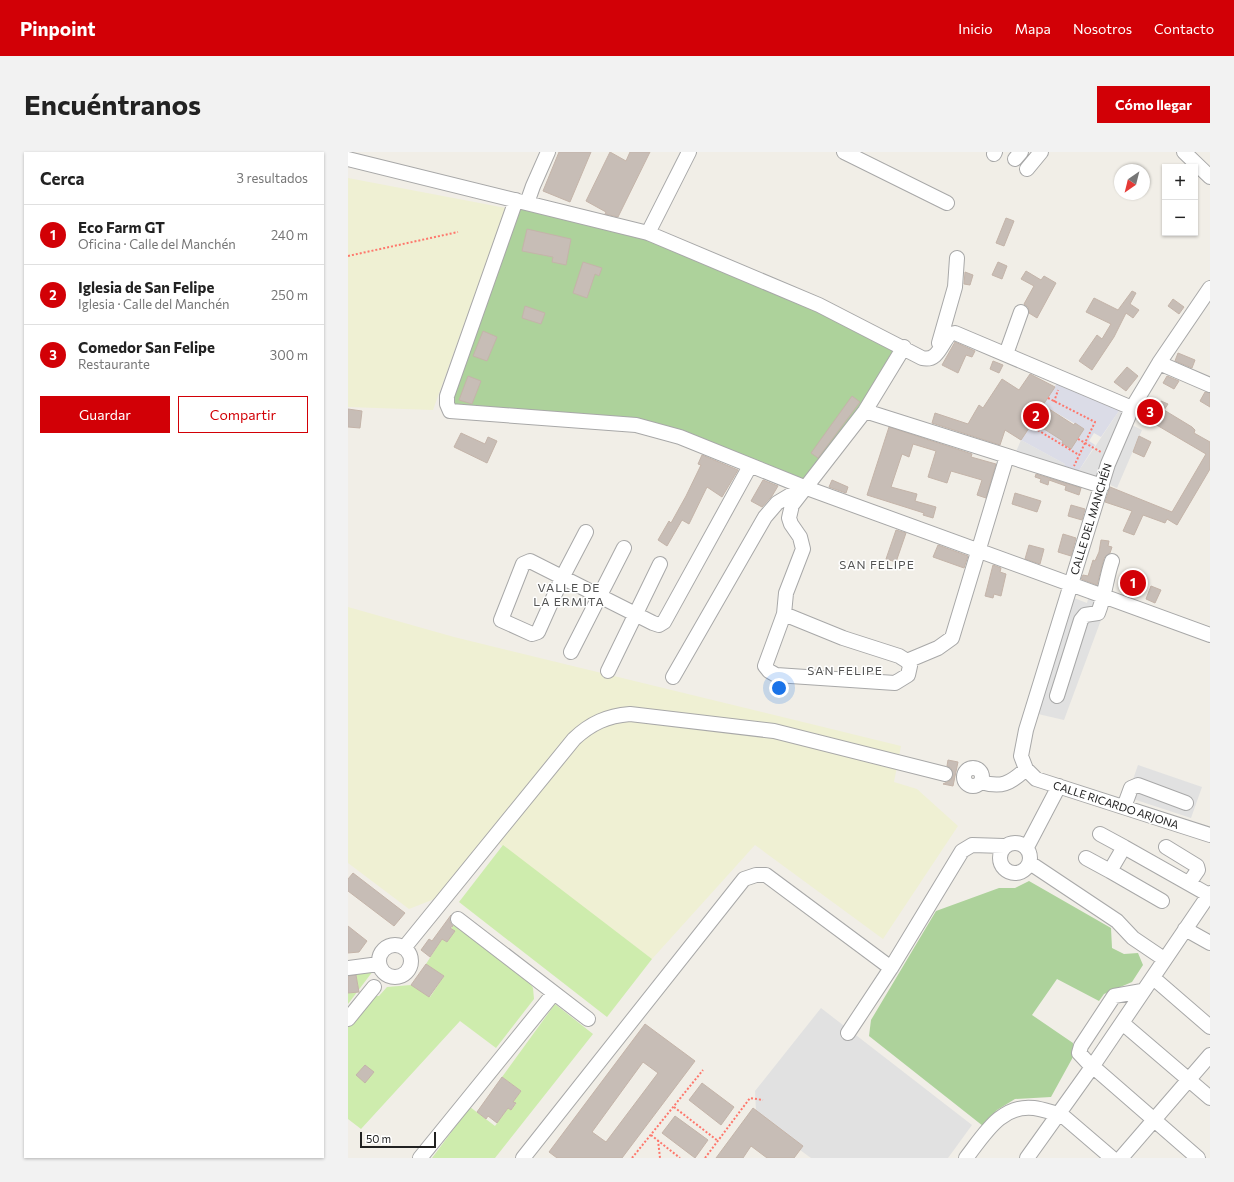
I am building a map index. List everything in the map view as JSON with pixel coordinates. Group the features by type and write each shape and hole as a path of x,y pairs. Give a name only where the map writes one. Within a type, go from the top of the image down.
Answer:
{"street":[{"path":"548,152 522,201 447,396 447,404 450,411 636,425 680,437 804,487 1105,595 1210,635"},
{"path":"648,233 689,152"},
{"path":"844,152 947,203"},
{"path":"1028,169 1041,152"},
{"path":"1184,152 1210,177"},
{"path":"348,159 648,233 819,305 925,359 931,358 938,353 948,336 952,333 1006,354 1132,408"},
{"path":"938,353 938,344 955,287 957,258"},
{"name":"CALLE DEL MANCHÉN","path":"1026,769 1021,756 1026,730 1110,458 1132,408 1159,363 1210,288"},
{"path":"1006,354 1021,312"},
{"path":"784,614 843,638 899,656 907,661 910,666 908,675 895,683 776,675 768,671 765,666 765,662 784,614 786,593 803,550 802,542 791,524 789,513 792,504 864,411 904,347"},
{"path":"1159,363 1210,385"},
{"path":"864,411 1102,486"},
{"path":"907,661 938,648 952,638 1006,456"},
{"path":"586,532 563,576 536,634 501,620 523,564 530,562 563,576 659,625 664,622 669,617 750,466"},
{"path":"673,677 765,517 777,503 804,487"},
{"path":"572,652 624,548"},
{"path":"1057,696 1081,620 1085,615 1098,613 1105,595 1107,576 1112,561"},
{"path":"608,671 660,564"},
{"path":"404,948 574,739 585,728 599,720 614,715 630,714 774,731 955,776 970,786 976,786 981,782 995,786 1001,785 1014,779 1026,769"},
{"name":"CALLE RICARDO ARJONA","path":"1026,769 1036,779 1210,835"},
{"path":"1124,807 1131,788 1138,785 1186,803"},
{"path":"1026,847 1060,786"},
{"path":"1027,1158 1095,1069 1142,991 1209,894 1100,834"},
{"path":"848,1033 891,968 962,851 972,845 1004,846 1012,842 1020,843 1026,847 1030,855 1030,863 1025,870 1018,873 1010,873 1003,868 999,861 1000,853 1004,846"},
{"path":"1110,871 1124,847"},
{"path":"1166,847 1197,866 1198,870 1189,883"},
{"path":"1086,858 1162,901"},
{"path":"1030,863 1118,921 1134,938 1164,959"},
{"path":"523,1158 744,879 756,875 766,875 891,968"},
{"path":"440,905 588,1019"},
{"path":"1185,929 1210,943"},
{"path":"348,968 379,976 398,977 408,970 411,958 404,948 398,945 386,947 381,952 379,976 348,1019"},
{"path":"1158,982 1210,1027"},
{"path":"1142,991 1114,996 1081,1046 1079,1053 1095,1069 1198,1158"},
{"path":"420,1158 554,993"},
{"path":"1127,1027 1210,1098"},
{"path":"1121,1158 1210,1056"},
{"path":"966,1158 996,1120 1011,1109 1034,1108 1060,1115 1112,1158"}],"path":[{"path":"348,256 458,232"},
{"path":"1048,398 1096,422 1069,476"},
{"path":"1031,426 1079,456"},
{"path":"1078,439 1110,458"},
{"path":"632,1158 703,1070"},
{"path":"704,1158 750,1098 763,1100"},
{"path":"674,1107 718,1141"},
{"path":"651,1135 680,1158"},
{"path":"658,1140 660,1158"}],"green space":[{"path":"348,178 506,208 433,410 348,407"},
{"path":"521,206 648,239 899,346 897,354 804,485 635,423 453,410 452,403"},
{"path":"348,607 454,637 901,746 894,782 917,789 958,826 883,939 755,845 652,959 487,835 437,898 409,909 348,863"},
{"path":"503,845 652,959 607,1017 459,902"},
{"path":"1029,881 1111,928 1112,948 1124,954 1138,953 1143,965 1132,982 1104,994 1099,1001 1057,979 1032,1015 1073,1043 1073,1057 1051,1097 1015,1099 997,1110 983,1126 869,1036 871,1020 936,911 999,888 1015,888"},
{"path":"455,923 528,980 533,988 534,999 496,1048 460,1021 361,1129 348,1119 348,1025 371,996 379,996 387,987 411,985 430,997 444,976 426,964 442,939 447,942 454,932 451,929"},
{"path":"355,969 373,971 359,990"},
{"path":"357,992 348,1004 348,993"},
{"path":"555,1004 593,1034 495,1158 432,1158 470,1107 495,1126 508,1108 511,1110 516,1104 513,1102 521,1091 502,1077"}],"shaded area":[{"path":"1057,383 1123,405 1101,437 1094,433 1089,441 1095,445 1078,472 1063,467 1065,464 1021,440 1033,422 1063,441 1062,443 1071,449 1084,429 1043,405"},
{"path":"1123,405 1126,406 1098,477 1078,472"},
{"path":"1132,425 1142,430 1117,488 1106,483"},
{"path":"1021,440 1065,464 1063,467 1015,454"},
{"path":"1089,595 1108,601 1064,720 1038,714 1074,598 1087,603"},
{"path":"1138,765 1202,787 1191,818 1127,797"},
{"path":"821,1008 972,1125 948,1158 811,1158 800,1150 803,1146 756,1111 755,1091"}],"building":[{"path":"559,152 591,152 570,202 543,191"},
{"path":"610,152 626,161 630,152 650,152 618,217 605,214 606,212 586,201"},
{"path":"1006,218 1014,221 1004,246 996,243"},
{"path":"527,229 571,239 566,265 552,262 553,257 522,251"},
{"path":"583,262 602,268 599,276 595,274 587,298 573,293"},
{"path":"998,262 1007,266 1002,279 992,275"},
{"path":"1026,271 1041,280 1044,276 1056,283 1037,318 1029,313 1028,307 1024,304 1034,286 1021,279"},
{"path":"965,272 973,275 970,285 964,284"},
{"path":"1132,291 1136,293 1130,304 1139,310 1133,318 1126,313 1114,337 1092,370 1079,361 1097,335 1102,339 1111,324 1086,312 1094,298 1118,310"},
{"path":"1173,299 1184,307 1179,314 1168,306"},
{"path":"525,306 545,313 541,324 522,318"},
{"path":"483,331 497,337 487,361 473,356"},
{"path":"955,342 975,351 972,357 966,355 958,373 942,365"},
{"path":"1178,353 1195,360 1192,368 1175,361"},
{"path":"993,361 1003,365 999,373 990,369"},
{"path":"1127,367 1138,376 1126,391 1114,382"},
{"path":"1030,374 1055,387 1043,405 1074,425 1075,423 1084,429 1071,449 1062,443 1063,441 1033,422 1021,440 1005,430 1000,445 932,423 935,413 968,424 979,405 983,408 1002,379 1019,390"},
{"path":"468,376 481,381 472,404 459,400"},
{"path":"1167,376 1179,381 1174,389 1163,383"},
{"path":"1205,392 1210,393 1210,407 1200,401"},
{"path":"852,396 860,402 818,458 811,453"},
{"path":"1161,401 1168,404 1164,410 1192,427 1195,430 1194,433 1210,442 1210,469 1177,525 1167,519 1165,523 1143,515 1134,535 1123,531 1132,511 1105,502 1110,487 1172,512 1206,454 1143,417 1154,402 1158,405"},
{"path":"348,409 362,411 360,428 348,427"},
{"path":"889,427 972,454 971,457 996,464 986,498 977,495 982,480 951,471 947,483 928,477 936,451 913,444 909,457 902,454 891,487 917,494 915,501 936,507 933,518 923,515 924,513 867,495"},
{"path":"461,433 485,444 488,437 497,441 487,463 454,447"},
{"path":"1139,436 1151,442 1144,457 1133,452"},
{"path":"702,455 738,470 722,497 707,487 689,524 682,520 667,546 658,540 669,521 671,523 686,496 701,465 698,464"},
{"path":"1036,474 1081,488 1079,495 1065,490 1066,486 1049,480 1048,485 1040,482 1041,479 1035,477"},
{"path":"763,480 778,486 772,496 762,507 751,501"},
{"path":"832,480 848,487 846,493 829,487"},
{"path":"1015,493 1041,501 1037,512 1012,504"},
{"path":"1071,505 1085,509 1082,520 1068,516"},
{"path":"896,530 906,533 896,562 886,559"},
{"path":"1063,534 1076,538 1071,556 1058,552"},
{"path":"1101,540 1109,541 1108,546 1112,547 1110,553 1104,558 1097,585 1081,579 1083,575 1088,576 1093,560 1095,561 1099,552"},
{"path":"938,545 968,556 964,568 933,557"},
{"path":"1029,545 1044,549 1040,564 1025,559"},
{"path":"993,565 1001,568 1000,572 1006,574 1001,596 994,594 993,598 985,596"},
{"path":"1151,586 1161,590 1155,603 1146,599"},
{"path":"948,760 958,762 953,786 943,784 951,780 953,776 951,768 947,766"},
{"path":"353,873 405,913 394,926 348,891 348,879"},
{"path":"451,915 450,922 453,926 450,928 455,931 447,942 442,939 430,957 421,950 429,939 432,941"},
{"path":"348,926 367,941 359,952 348,953"},
{"path":"426,964 444,976 429,997 411,985"},
{"path":"356,975 359,992 348,993 348,976"},
{"path":"645,1024 695,1061 622,1158 557,1158 549,1152","holes":["643,1062 658,1073 606,1142 592,1132"]},
{"path":"365,1065 374,1072 365,1083 356,1075"},
{"path":"502,1077 521,1091 513,1102 516,1103 511,1110 508,1108 497,1123 488,1116 486,1119 477,1112"},
{"path":"702,1083 734,1107 721,1125 689,1100"},
{"path":"753,1108 803,1146 794,1158 767,1158 751,1146 743,1158 716,1158"},
{"path":"675,1116 708,1140 695,1158 662,1133"}],"place":[{"name":"Comedor San Felipe","path":"1150,412"},
{"name":"Iglesia de San Felipe","path":"1036,416"},
{"name":"Eco Farm GT","path":"1133,583"}],"district":[{"name":"SAN FELIPE","path":"877,565"},
{"name":"VALLE DE LA ERMITA","path":"569,595"},
{"name":"SAN FELIPE","path":"845,671"}]}
